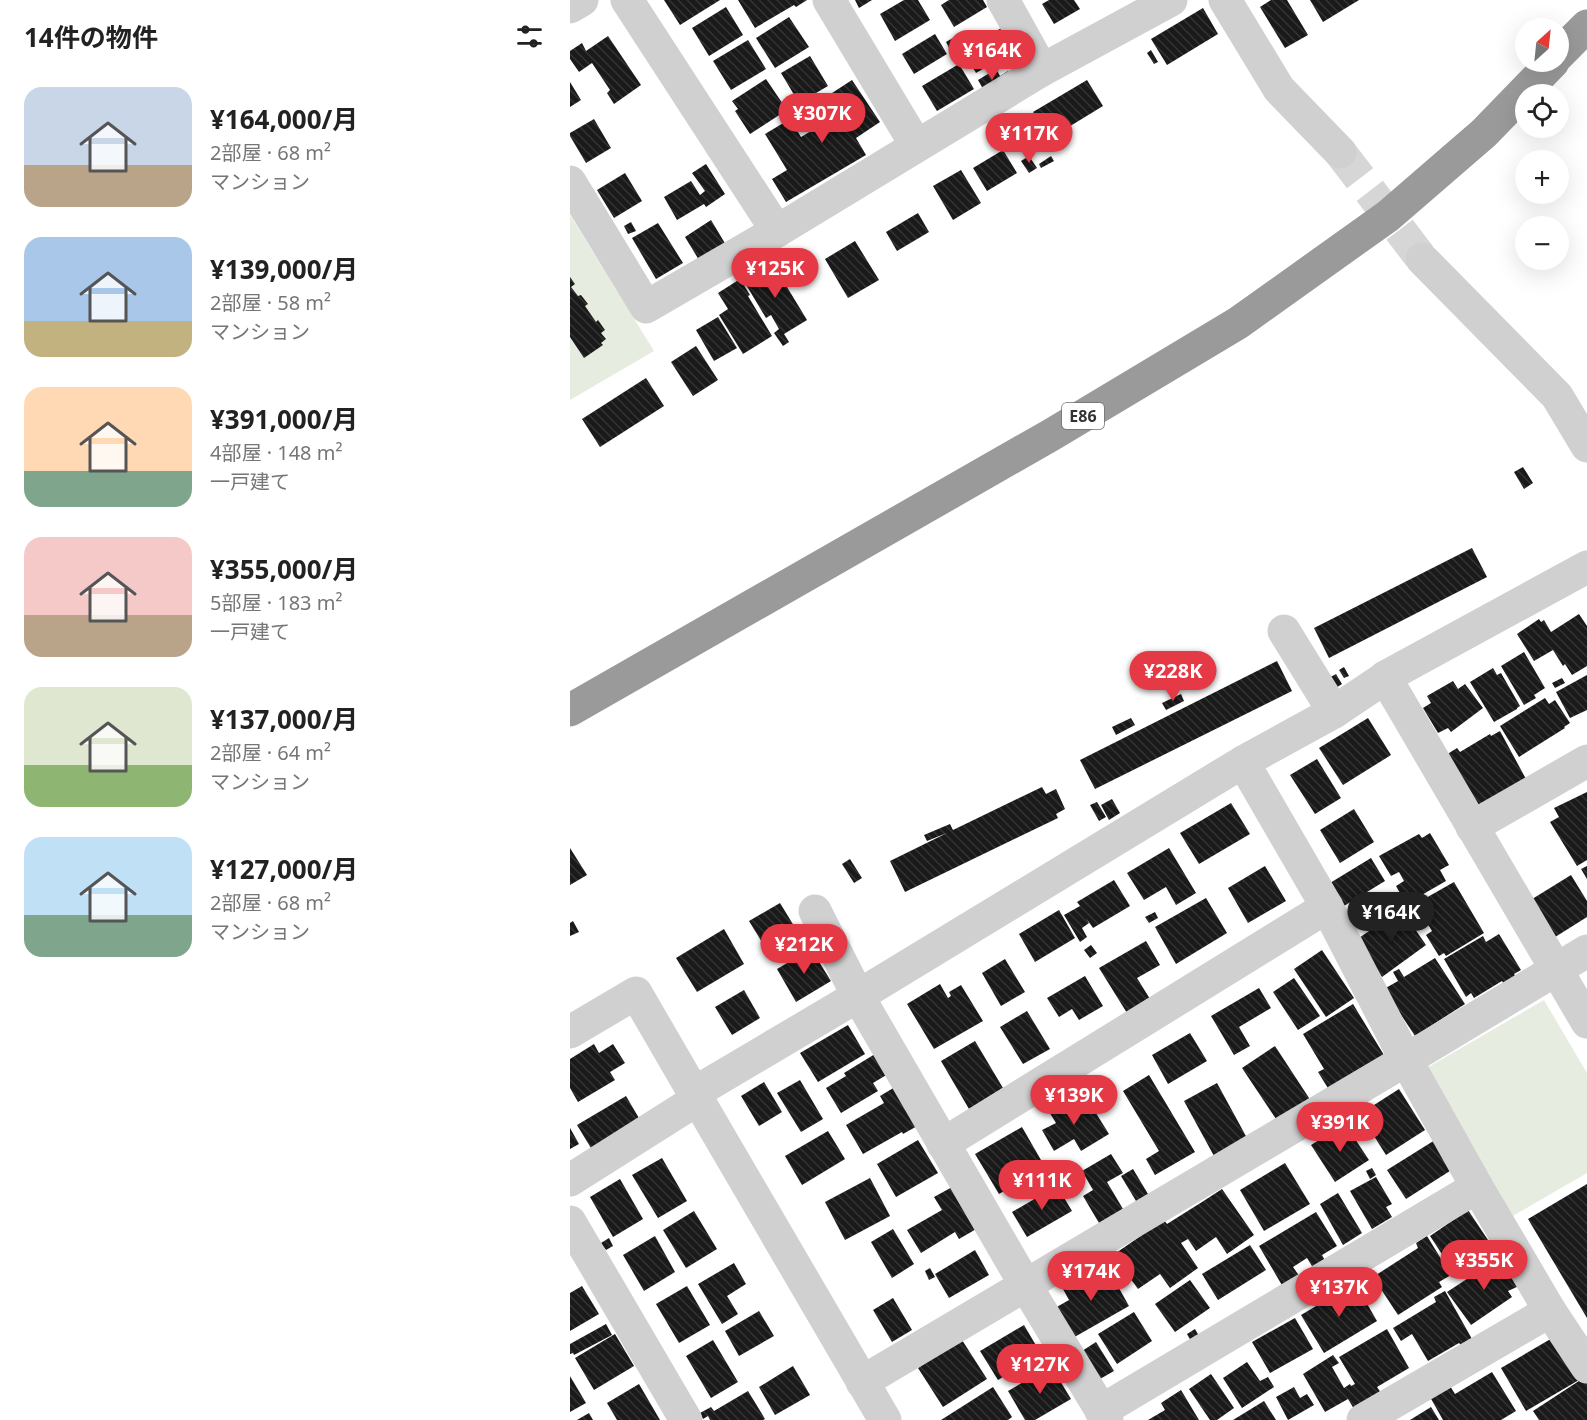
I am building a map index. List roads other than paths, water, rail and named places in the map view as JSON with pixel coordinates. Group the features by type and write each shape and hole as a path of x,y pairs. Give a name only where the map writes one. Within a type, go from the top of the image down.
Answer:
{"highway":[{"path":"1569,44 1587,26"},
{"name":"E86","path":"570,710 1051,435 1238,323 1388,216 1484,133 1542,72"}],"street":[{"path":"570,7 582,0"},
{"path":"627,0 777,231"},
{"path":"829,0 916,146"},
{"path":"1003,0 1042,70"},
{"path":"570,182 646,307 777,231 1042,70 1171,0"},
{"path":"1225,0 1279,89 1340,152"},
{"path":"1422,259 1557,396 1587,446"},
{"path":"570,1180 696,1096 1243,762 1334,712 1385,677 1587,567"},
{"path":"1284,631 1334,712"},
{"path":"1385,677 1587,1022"},
{"path":"1472,827 1587,761"},
{"path":"1243,762 1327,907 1406,1060 1477,1187 1550,1311 1587,1367"},
{"path":"943,1144 1327,907"},
{"path":"815,911 858,996 1026,1286 1104,1415 1477,1187"},
{"path":"862,1382 1587,951"},
{"path":"570,1032 636,993 885,1420"},
{"path":"570,1222 686,1420"},
{"path":"1363,1420 1550,1311"}],"tunnel":[{"path":"1340,152 1422,259"}]}
